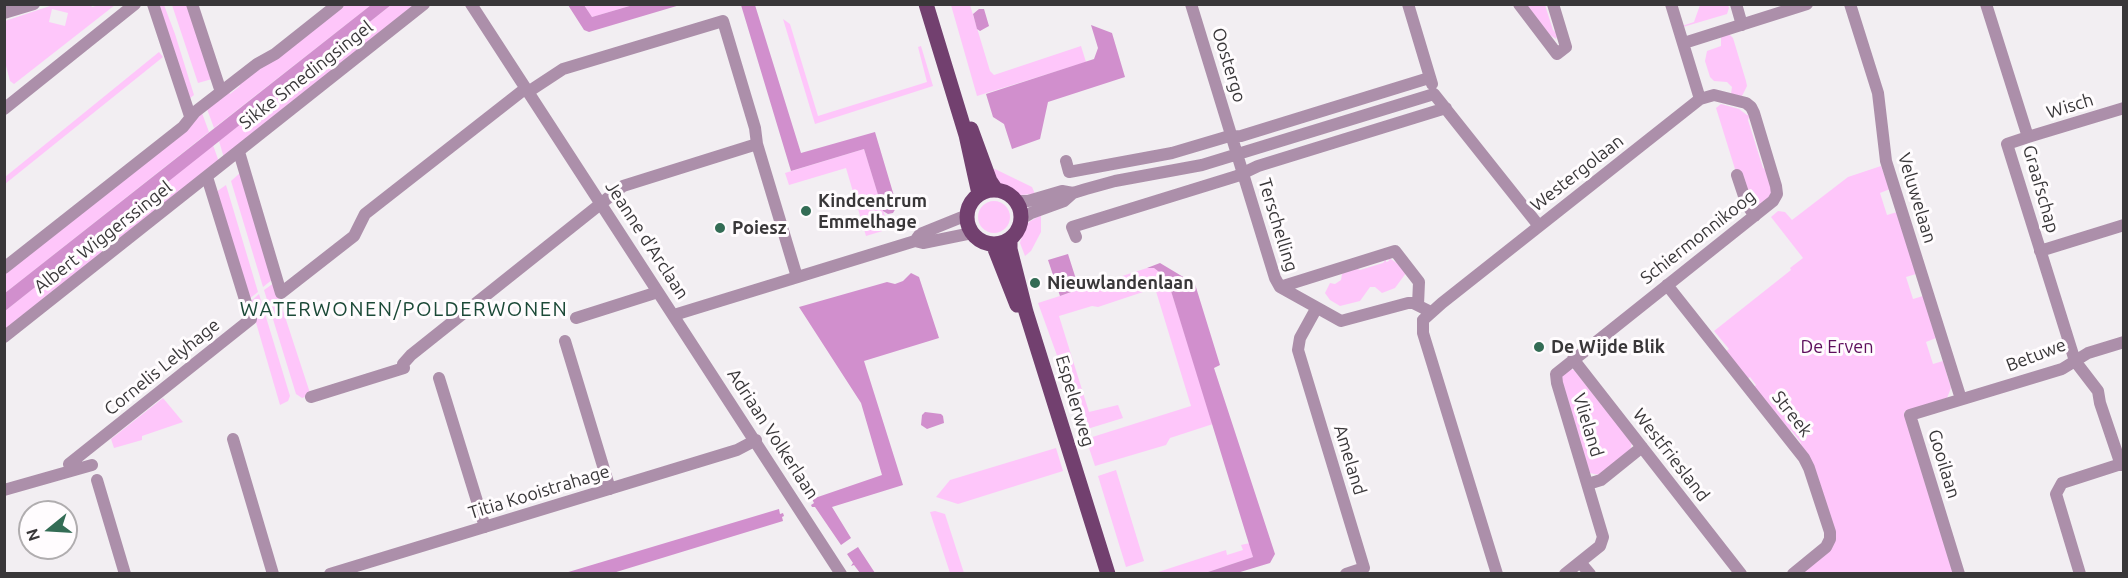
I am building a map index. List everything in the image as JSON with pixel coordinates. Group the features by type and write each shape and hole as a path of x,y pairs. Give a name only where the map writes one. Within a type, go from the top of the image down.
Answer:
{"main road":[{"path":"926,4 966,135 979,194"},
{"path":"933,4 968,119 990,181 996,190"},
{"path":"996,190 1007,193 1016,201 1021,219 1017,231 1010,238 1002,243 993,244 981,240 972,233 967,215 970,205 979,194 996,190"},
{"name":"Espelerweg","path":"1010,238 1010,249 1026,312 1108,573"},
{"name":"Espelerweg","path":"993,244 1020,312 1101,573"}],"street":[{"path":"4,12 34,4"},
{"path":"4,109 135,4"},
{"path":"153,4 190,116"},
{"path":"192,4 220,92"},
{"path":"4,268 183,127 190,116 220,92 256,64 275,54 338,4"},
{"name":"Sikke Smedingsingel","path":"223,164 424,4"},
{"name":"Jeanne d'Arclaan","path":"471,4 674,315 915,241 923,243 972,233"},
{"name":"Oostergo","path":"1191,4 1232,136"},
{"path":"1408,4 1434,94 1539,226"},
{"path":"1519,4 1557,54 1566,47 1553,4"},
{"path":"1671,4 1700,99"},
{"path":"1736,4 1742,24"},
{"path":"1684,43 1807,4"},
{"name":"Veluwelaan","path":"1850,4 1878,93 1885,157 1961,399"},
{"name":"Graafschap","path":"1986,4 2028,137 2007,144 2075,361 2098,391 2107,425 2122,464"},
{"path":"527,90 563,69 723,21 755,128 763,169 797,277"},
{"path":"1066,161 1069,172 1172,153 1232,136 1241,136 1430,78"},
{"name":"Sikke Smedingsingel","path":"238,152 282,293 354,236 365,214 527,90"},
{"path":"1021,219 1030,213 1064,201 1073,193 1115,181 1191,168 1434,94"},
{"name":"Schiermonnikoog","path":"1556,375 1573,359 1773,201 1777,189 1753,110 1746,103 1720,96 1714,95 1700,99"},
{"name":"Westergolaan","path":"1431,312 1700,99"},
{"path":"1076,237 1072,227 1446,108"},
{"name":"Wisch","path":"2028,137 2124,108"},
{"path":"1232,136 1243,173"},
{"path":"311,397 404,369 403,364 411,355 625,185 757,144"},
{"name":"Albert Wiggerssingel","path":"4,337 223,164"},
{"name":"Terschelling","path":"1243,173 1280,287 1335,320 1343,321 1404,303 1418,305 1420,284 1395,251 1280,287"},
{"path":"1737,175 1747,206 1755,216"},
{"name":"Cornelis Lelyhage","path":"71,470 69,464 251,319 207,177"},
{"path":"1016,201 1028,201 1062,191 1073,193"},
{"name":"Jeanne d'Arclaan","path":"915,241 920,234 963,219 967,215"},
{"path":"2040,251 2124,225"},
{"name":"Streek","path":"1667,285 1804,458 1809,468 1830,532 1830,539 1826,547 1793,573"},
{"path":"576,318 658,291"},
{"path":"1418,305 1431,312 1423,320 1423,333 1497,573"},
{"name":"Ameland","path":"1316,309 1298,345 1299,354 1364,568 1346,573"},
{"name":"Adriaan Volkerlaan","path":"674,315 839,573"},
{"path":"565,341 610,489"},
{"name":"Betuwe","path":"1961,399 2062,369 2088,353 2124,342"},
{"name":"Westfriesland","path":"1573,359 1741,573"},
{"name":"Vlieland","path":"1556,375 1603,537 1601,545 1565,573"},
{"path":"439,378 485,527"},
{"name":"Gooilaan","path":"1959,573 1910,415 1961,399"},
{"path":"232,439 273,573"},
{"name":"Titia Kooistrahage","path":"330,573 746,447 756,440"},
{"name":"Vlieland","path":"1588,484 1601,480 1642,447"},
{"path":"2080,573 2056,494 2062,483 2122,464"},
{"path":"4,490 92,465"},
{"path":"97,480 125,573"},
{"path":"1580,562 1590,573"}],"green space":[{"path":"53,5 91,5 92,7 115,5 14,84 10,81 5,62 5,21","holes":["52,9 68,13 65,26 49,22"]},
{"path":"157,5 164,5 175,34 194,95 189,99"},
{"path":"172,5 187,5 212,79 198,83"},
{"path":"345,5 371,5 214,128 207,109 229,92 230,94 260,67 274,60"},
{"path":"391,5 417,5 224,158 219,141"},
{"path":"584,5 633,5 592,17"},
{"path":"951,5 970,5 990,71 994,75 1081,46 1086,62 977,96"},
{"path":"1524,5 1545,5 1553,30 1558,34 1556,39 1550,35"},
{"path":"1700,5 1728,5 1729,8 1727,14 1683,27 1694,22"},
{"path":"783,19 790,24 818,116 927,82 918,47 921,46 933,86 815,124"},
{"path":"1729,34 1733,38 1746,81 1747,86 1742,96 1731,94 1732,87 1727,82 1714,81 1710,77 1705,61 1707,51 1721,46 1721,36"},
{"path":"159,52 163,57 5,184 5,177"},
{"path":"1721,104 1739,109 1747,115 1750,114 1748,120 1763,168 1767,170 1773,190 1770,198 1756,209 1750,204 1735,169 1716,108"},
{"path":"202,113 209,132 5,293 5,274 181,134"},
{"path":"213,145 219,162 5,332 5,311"},
{"path":"864,149 889,229 866,236 846,168 789,185 785,173"},
{"name":"De Erven","path":"1881,166 1890,189 1880,193 1887,215 1897,212 1916,274 1906,277 1913,299 1923,296 1936,338 1926,342 1933,364 1943,361 1951,388 1947,398 1904,412 1954,573 1800,573 1832,547 1801,443 1791,430 1789,432 1754,387 1756,385 1750,377 1747,379 1726,351 1729,349 1714,331 1803,258 1771,217 1778,211 1785,212 1792,220 1848,177"},
{"path":"995,169 1032,187 1035,194 1020,195 1001,185 992,170"},
{"path":"240,173 273,279 263,287 231,181"},
{"path":"226,185 258,292 249,299 216,192"},
{"path":"994,201 1006,205 1010,217 1006,229 994,233 982,229 978,217 982,205"},
{"path":"1041,215 1041,232 1031,251 1025,256 1020,243 1024,228"},
{"path":"1388,257 1406,273 1395,288 1382,293 1375,287 1370,287 1360,301 1340,306 1330,300 1325,293 1330,283 1335,284 1341,280 1342,274 1354,267 1360,270 1383,263 1386,259 1386,262 1389,261"},
{"path":"1147,268 1154,268 1167,278 1213,424 1170,438 1166,445 1095,466 1086,439 1191,406 1155,288 1098,307 1092,306 1059,316 1089,412 1118,405 1123,418 1084,430 1038,303"},
{"path":"274,283 310,393 302,398 296,394 264,290"},
{"path":"259,294 290,396 288,401 280,405 250,302"},
{"path":"1570,369 1574,370 1632,443 1630,451 1599,475 1590,473 1588,469 1561,382 1562,374"},
{"path":"163,398 183,422 142,436 142,440 114,448 111,439"},
{"path":"1056,448 1063,471 958,504 936,497 950,480"},
{"path":"1116,470 1144,561 1126,567 1098,476"},
{"path":"930,512 945,514 964,573 950,573"},
{"path":"1250,543 1253,557 1205,573 1152,574 1226,550 1227,555 1243,550 1241,545"}],"shaded area":[{"path":"371,5 391,5 5,311 5,293"},
{"path":"568,5 584,5 592,17 633,5 680,5 589,32 584,30"},
{"path":"741,5 755,5 801,153 875,132 897,206 893,213 888,214 883,211 864,149 791,171"},
{"path":"979,9 984,9 989,26 980,31 977,29 973,14"},
{"path":"1091,25 1112,33 1125,77 1048,102 1040,139 1012,149 1004,124 993,117 986,94 1094,59 1098,48"},
{"path":"1068,254 1075,276 1088,286 1060,296 1048,260"},
{"path":"1160,263 1195,284 1220,365 1214,368 1275,554 1270,563 1237,573 1205,573 1253,557 1167,278 1154,268 1147,268"},
{"path":"911,273 919,277 939,338 864,361 903,485 832,507 851,538 841,545 815,507 812,507 814,503 812,499 882,475 861,403 799,307 887,282 895,284 903,281"},
{"path":"925,412 941,414 944,423 927,429 921,425 922,415"},
{"path":"779,509 780,514 783,513 784,516 783,521 613,573 565,573"},
{"path":"858,547 875,573 860,573 854,565 851,566 853,563 847,554"}],"place":[{"name":"Kindcentrum Emmelhage","path":"806,211"},
{"name":"Poiesz","path":"720,228"},
{"name":"Nieuwlandenlaan","path":"1035,283"},
{"name":"De Wijde Blik","path":"1539,347"}],"district":[{"name":"WATERWONEN/POLDERWONEN","path":"404,309"}]}
